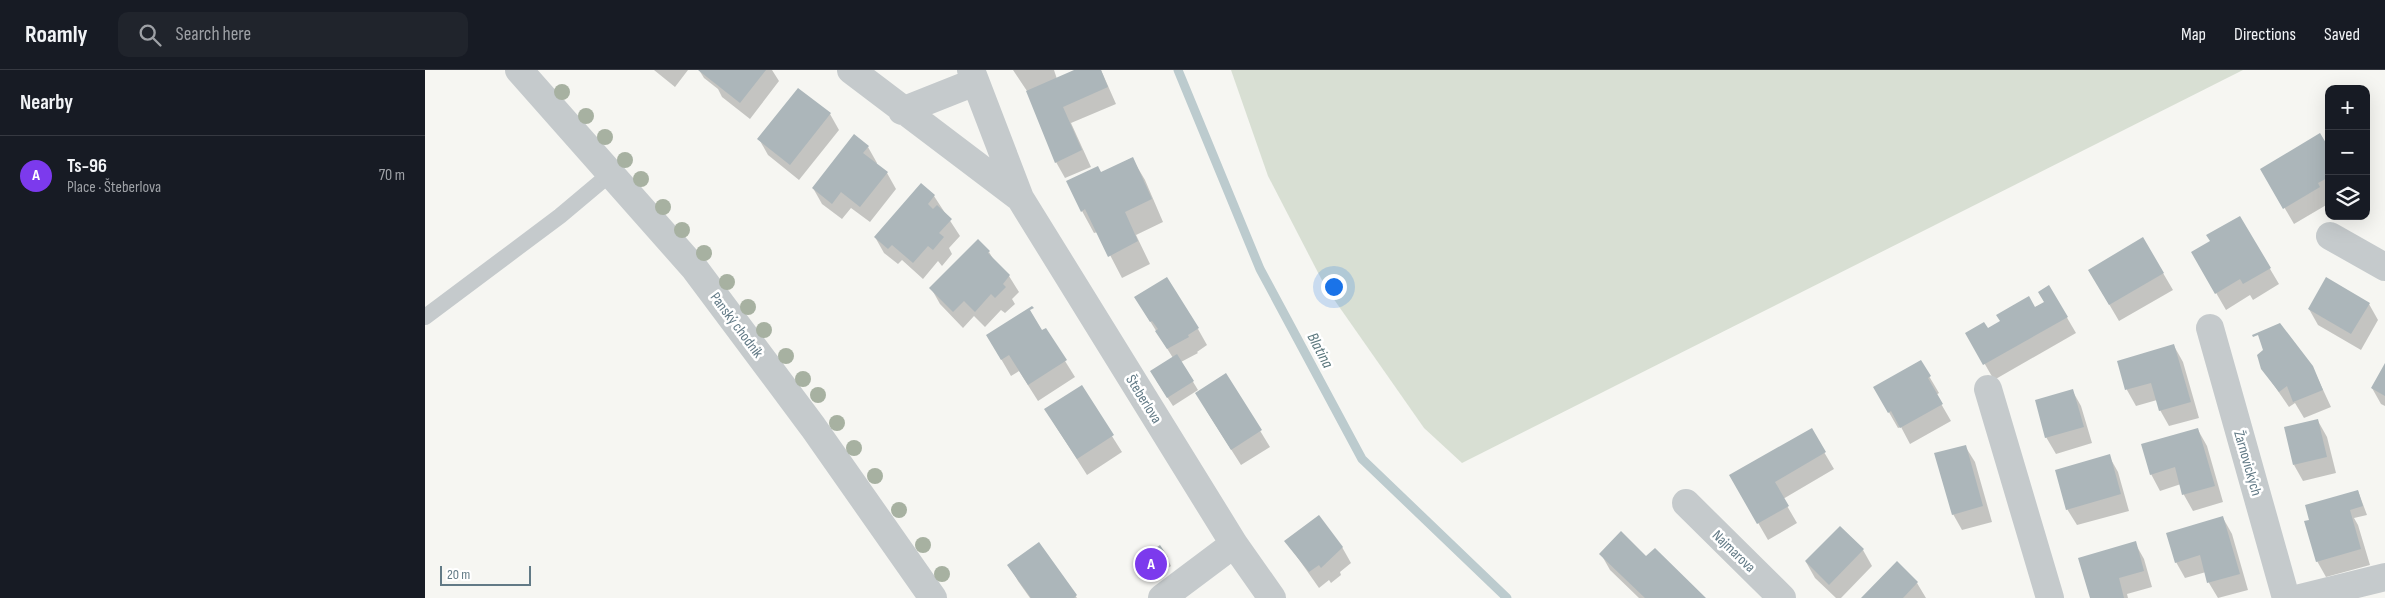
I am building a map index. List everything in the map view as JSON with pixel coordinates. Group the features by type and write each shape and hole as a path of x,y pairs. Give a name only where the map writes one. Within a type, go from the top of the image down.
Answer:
{"street":[{"name":"Panský chodník","path":"519,70 695,269 813,427 933,598"},
{"name":"Šteberlova","path":"851,70 1020,198"},
{"name":"Šteberlova","path":"973,76 1020,198 1233,544 1272,598"},
{"path":"902,110 973,76"},
{"path":"2330,236 2385,267"},
{"name":"Žarnovických","path":"2210,328 2286,598"},
{"path":"1988,389 2050,598"},
{"name":"Najmarova","path":"1686,503 1782,598"},
{"path":"1162,598 1233,544"},
{"path":"2300,598 2385,577"}],"lane":[{"path":"425,317 560,216 611,174"}],"shaded area":[{"path":"1231,70 2243,70 1462,463 1424,428 1326,288 1268,176"}],"building":[{"path":"698,70 766,70 740,103"},
{"path":"1074,70 1101,70 1108,87 1063,107 1082,150 1055,163 1026,91"},
{"path":"798,88 831,113 790,165 757,139"},
{"path":"2320,133 2325,141 2325,179 2318,183 2320,187 2283,209 2260,169"},
{"path":"854,134 869,146 863,153 888,172 860,207 841,192 832,204 812,188"},
{"path":"1133,157 1152,199 1125,212 1138,241 1108,257 1085,209 1081,212 1066,181 1098,166 1101,172"},
{"path":"921,183 935,195 928,204 933,209 937,205 952,219 939,233 944,237 933,250 928,246 913,263 892,245 888,249 874,237"},
{"path":"2240,216 2271,268 2243,284 2240,279 2215,294 2191,252 2210,241 2206,235"},
{"path":"2143,237 2164,273 2109,305 2088,270"},
{"path":"978,239 990,251 988,253 1010,275 1003,284 1006,287 995,298 991,294 975,312 964,301 953,312 929,288"},
{"path":"1167,277 1199,328 1188,335 1189,337 1167,349 1155,331 1158,329 1152,321 1150,322 1134,297"},
{"path":"2326,277 2370,303 2351,334 2308,309"},
{"path":"2049,285 2068,317 1983,365 1965,333 1984,322 1988,328 2000,321 1996,315 2029,296 2035,307 2044,302 2038,292"},
{"path":"1032,306 1034,308 1030,310 1042,330 1046,328 1067,360 1028,385 1009,355 1001,360 986,335"},
{"path":"2280,323 2313,366 2323,390 2293,402 2287,386 2279,392 2261,369 2257,355 2263,350 2258,335 2253,337 2252,335"},
{"path":"2174,344 2191,402 2159,411 2151,383 2125,390 2117,361"},
{"path":"1177,354 1194,381 1167,398 1150,371"},
{"path":"1921,360 1931,376 1928,378 1943,404 1900,428 1891,411 1888,413 1873,387"},
{"path":"2385,363 2385,396 2371,388"},
{"path":"1226,373 1262,430 1231,450 1195,393"},
{"path":"1082,385 1114,435 1077,459 1044,409"},
{"path":"2073,389 2084,427 2045,438 2035,400"},
{"path":"2318,419 2327,457 2293,465 2284,427"},
{"path":"1812,428 1826,452 1775,482 1789,506 1757,524 1729,475"},
{"path":"2198,428 2215,486 2182,495 2175,467 2150,475 2141,444"},
{"path":"1966,445 1983,506 1952,515 1934,453"},
{"path":"2110,454 2121,494 2066,510 2055,470"},
{"path":"2358,490 2363,506 2350,510 2361,549 2316,562 2304,521 2309,520 2305,505"},
{"path":"1319,515 1343,547 1321,568 1319,565 1309,572 1284,541"},
{"path":"2223,516 2240,574 2207,583 2200,555 2175,563 2166,533"},
{"path":"1840,526 1864,549 1829,585 1805,561"},
{"path":"1621,531 1646,556 1655,548 1706,598 1645,598 1599,554"},
{"path":"2136,541 2144,571 2119,578 2124,598 2090,598 2078,558"},
{"path":"1039,542 1077,595 1074,598 1031,598 1007,565"},
{"path":"1160,545 1168,557 1149,570 1141,558"},
{"path":"1897,561 1918,582 1903,598 1861,598"}],"waterway":[{"name":"Blatina","path":"1178,70 1260,269 1362,459 1507,598"}],"place":[{"name":"Ts-96","path":"1151,564"}]}
